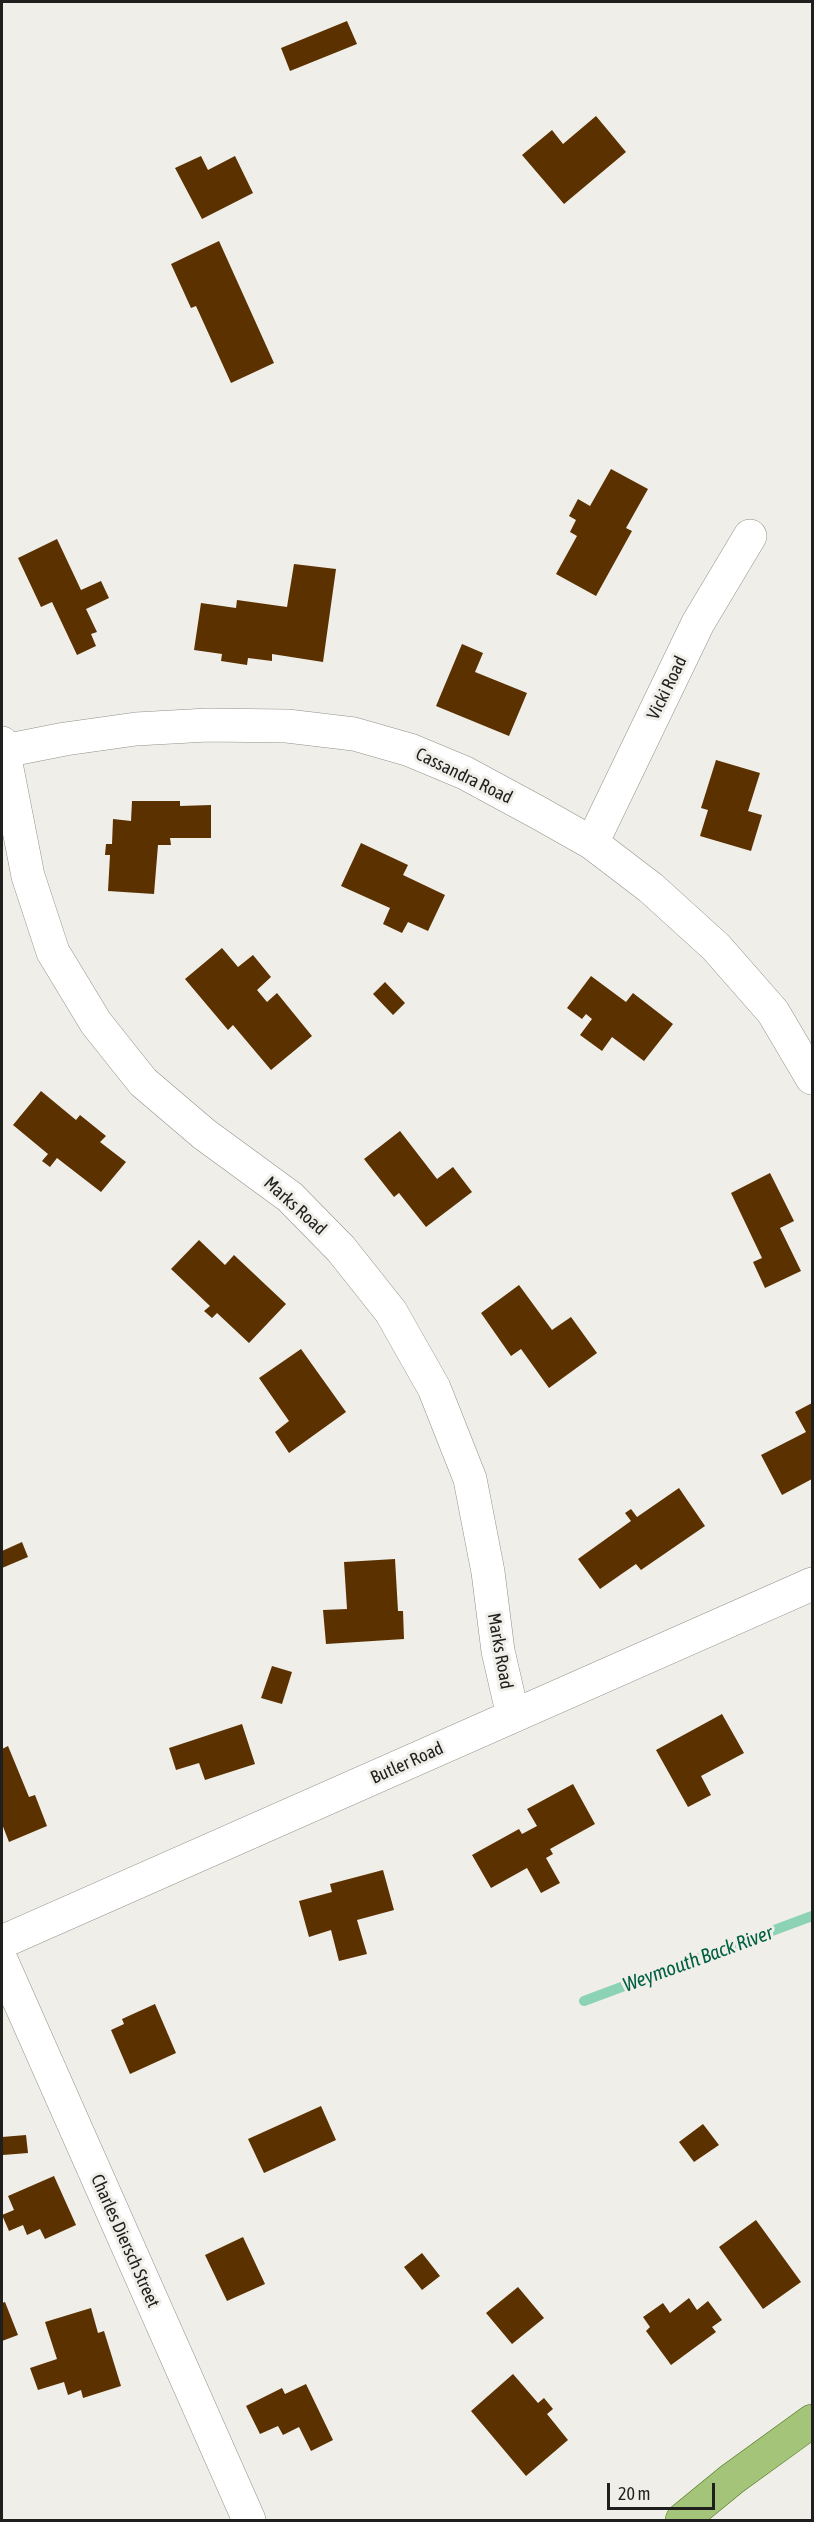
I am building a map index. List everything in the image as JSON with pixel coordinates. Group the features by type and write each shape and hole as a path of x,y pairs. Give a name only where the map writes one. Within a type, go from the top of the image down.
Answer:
{"main road":[{"path":"682,2520 732,2479 813,2421"}],"street":[{"name":"Vicki Road","path":"592,843 698,623 750,536"},
{"name":"Cassandra Road","path":"3,747 146,728 208,725 287,726 354,734 410,750 465,773 592,843 651,888 716,947 773,1012 813,1078"},
{"name":"Marks Road","path":"3,747 28,876 53,952 96,1023 143,1082 204,1134 290,1197 341,1249 391,1312 434,1388 470,1479 488,1572 498,1651 513,1716"},
{"name":"Butler Road","path":"2,1942 813,1584"},
{"name":"Charles Diersch Street","path":"2,1962 249,2520"}],"building":[{"path":"347,21 357,44 290,71 281,48"},
{"path":"596,116 626,152 564,204 522,155 552,130 563,144"},
{"path":"201,156 208,170 235,156 253,193 202,219 175,168"},
{"path":"219,241 274,363 231,383 196,306 191,308 171,264"},
{"path":"611,469 648,489 626,528 632,531 596,596 556,574 577,536 570,532 576,520 569,516 578,499 590,506"},
{"path":"57,539 81,590 101,581 109,598 86,609 97,632 91,634 96,646 77,655 52,602 41,607 18,558"},
{"path":"294,564 336,569 323,662 272,654 272,661 248,658 247,665 221,661 222,654 194,650 201,603 236,608 237,600 287,607"},
{"path":"462,644 483,653 475,672 527,693 509,736 436,706"},
{"path":"716,760 760,773 748,811 762,815 751,851 700,836 708,810 701,808"},
{"path":"132,801 180,801 180,806 211,805 211,838 170,838 171,845 158,845 154,894 108,891 110,855 105,855 106,844 112,844 113,819 131,821"},
{"path":"361,843 408,865 403,875 445,895 428,931 408,922 402,933 383,924 390,908 341,886"},
{"path":"222,948 238,967 253,955 271,977 257,990 267,1002 277,993 312,1036 271,1070 233,1025 228,1030 185,979"},
{"path":"591,976 626,1002 633,993 673,1024 644,1061 612,1037 602,1051 580,1035 592,1019 586,1014 582,1019 567,1008"},
{"path":"385,982 405,1003 393,1015 373,994"},
{"path":"41,1091 76,1120 80,1115 106,1136 100,1142 126,1162 101,1192 57,1158 50,1167 42,1161 48,1154 13,1125"},
{"path":"400,1131 437,1179 453,1167 472,1192 426,1227 399,1193 394,1197 364,1159"},
{"path":"770,1173 794,1221 780,1228 801,1271 765,1288 753,1262 762,1258 731,1193"},
{"path":"199,1240 225,1265 234,1255 286,1304 249,1343 217,1313 212,1318 204,1311 210,1306 171,1269"},
{"path":"519,1285 552,1330 571,1317 597,1353 549,1388 521,1349 511,1356 481,1313"},
{"path":"301,1349 346,1412 289,1453 275,1432 289,1421 259,1378"},
{"path":"812,1403 812,1479 782,1495 761,1455 806,1432 795,1412"},
{"path":"679,1488 705,1526 641,1570 636,1564 600,1589 578,1559 631,1521 625,1513 631,1509 637,1517"},
{"path":"22,1542 28,1557 2,1568 2,1551"},
{"path":"395,1559 398,1611 403,1611 404,1639 326,1644 323,1610 347,1609 344,1562"},
{"path":"272,1666 292,1672 282,1704 261,1698"},
{"path":"722,1714 744,1753 701,1776 711,1795 688,1807 656,1750"},
{"path":"242,1724 255,1764 205,1780 199,1763 176,1770 169,1748"},
{"path":"8,1746 29,1797 35,1795 47,1826 9,1842 2,1824 2,1749"},
{"path":"573,1784 595,1824 550,1849 553,1854 546,1858 560,1883 541,1893 527,1868 491,1888 472,1855 519,1829 522,1834 537,1826 527,1809"},
{"path":"383,1870 394,1910 357,1920 367,1954 339,1961 331,1930 309,1937 299,1901 332,1892 330,1884"},
{"path":"155,2004 176,2053 130,2074 111,2030 124,2024 122,2019"},
{"path":"321,2106 336,2140 264,2173 248,2139"},
{"path":"703,2124 719,2145 694,2162 679,2142"},
{"path":"26,2135 28,2153 3,2155 2,2137"},
{"path":"54,2176 76,2225 45,2239 40,2229 27,2235 23,2225 9,2231 2,2215 14,2210 8,2196"},
{"path":"756,2220 801,2282 763,2309 719,2247"},
{"path":"243,2237 265,2284 227,2301 205,2255"},
{"path":"422,2253 440,2276 422,2290 404,2267"},
{"path":"518,2287 544,2318 512,2344 486,2313"},
{"path":"689,2298 697,2310 708,2301 722,2320 712,2327 716,2332 671,2365 646,2331 650,2327 643,2317 663,2303 670,2313"},
{"path":"5,2302 18,2335 2,2341 2,2303"},
{"path":"91,2308 98,2333 104,2331 121,2386 83,2398 81,2390 68,2395 64,2382 38,2390 30,2368 57,2359 45,2322"},
{"path":"513,2374 538,2403 544,2398 553,2409 547,2414 568,2440 526,2476 471,2411"},
{"path":"306,2384 333,2440 311,2451 299,2427 283,2435 278,2426 260,2434 246,2406 282,2388 285,2394"}],"waterway":[{"name":"Weymouth Back River","path":"584,2001 812,1916"}]}
